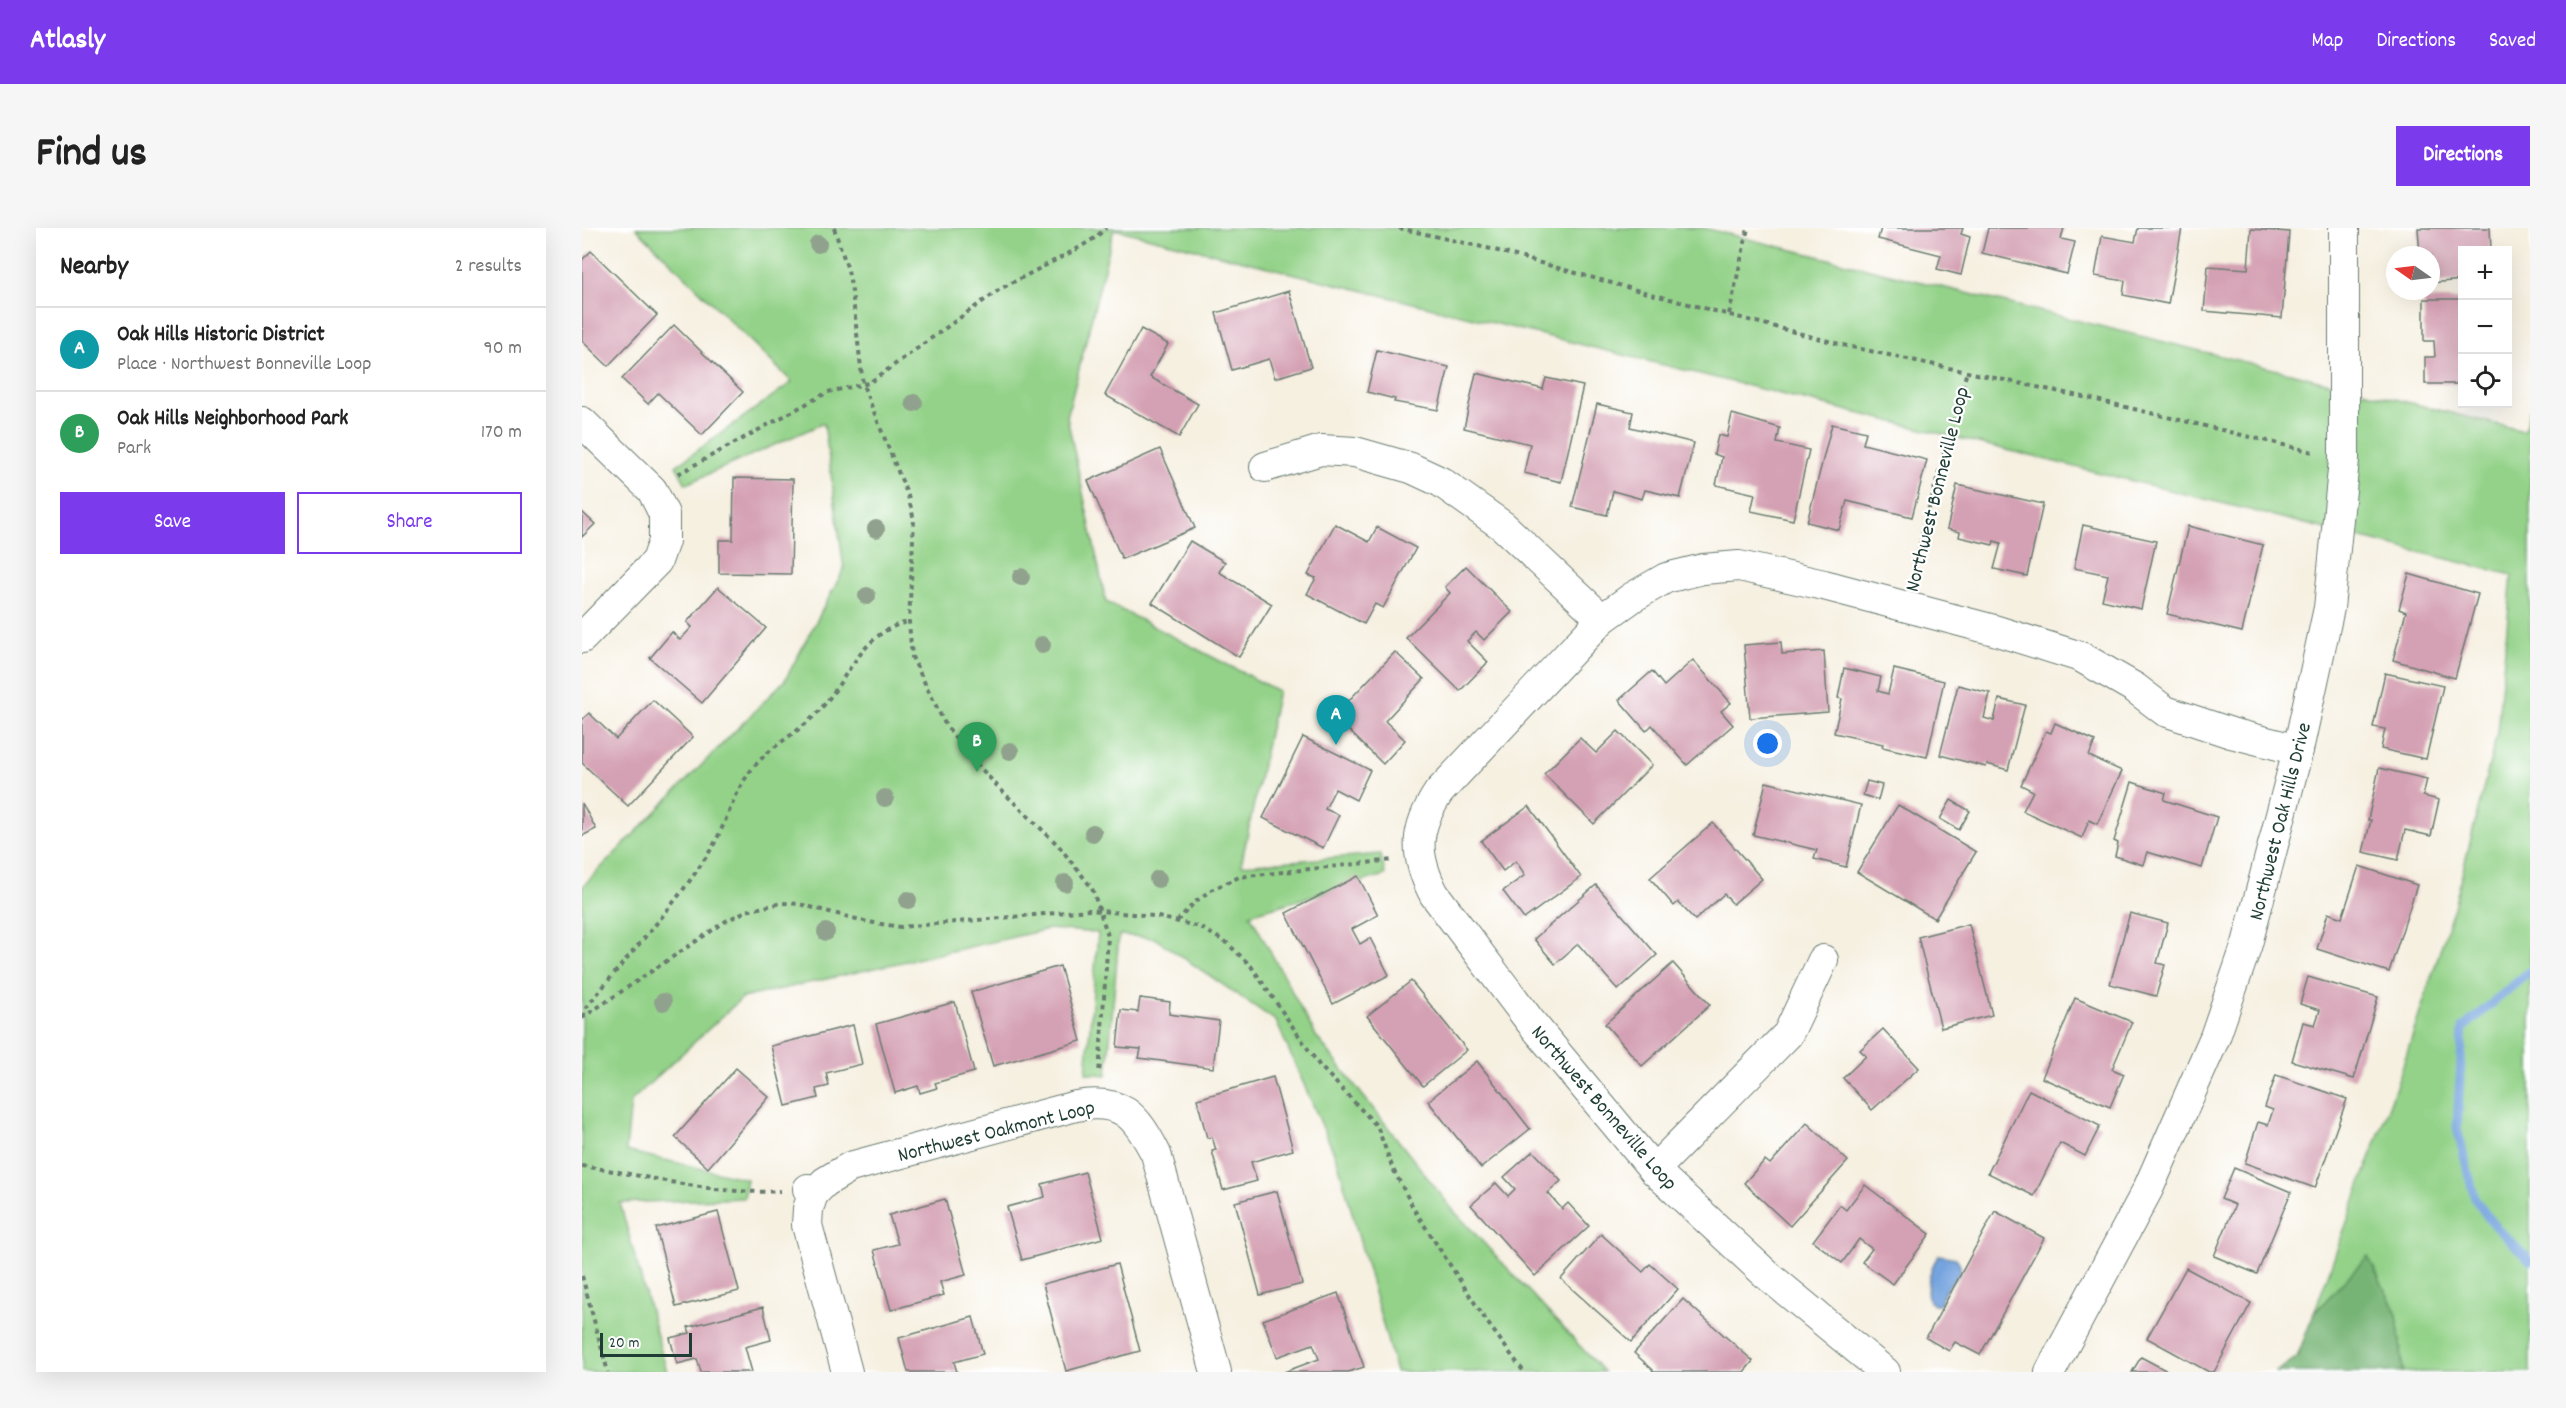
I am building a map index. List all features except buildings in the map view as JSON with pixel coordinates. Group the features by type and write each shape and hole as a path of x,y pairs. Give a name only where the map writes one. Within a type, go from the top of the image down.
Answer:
{"street":[{"name":"Northwest Oak Hills Drive","path":"2050,1372 2148,1189 2215,1037 2247,944 2298,750 2329,608 2344,460 2344,228"},
{"path":"582,422 652,490 664,514 664,541 657,561 582,638"},
{"path":"1265,467 1321,450 1355,452 1411,468 1441,482 1503,526 1602,619"},
{"name":"Northwest Bonneville Loop","path":"1885,1372 1766,1274 1654,1170 1530,1022 1434,894 1421,866 1419,843 1421,828 1439,792 1602,619 1633,597 1666,578 1703,569 1739,566 1824,585 1994,630 2081,657 2135,688 2165,711 2231,733 2298,750"},
{"path":"1654,1170 1788,1035 1823,960"},
{"name":"Northwest Oakmont Loop","path":"811,1192 850,1167 1098,1102 1122,1109 1144,1132 1156,1154 1216,1372"},
{"path":"811,1192 807,1225 847,1372"}],"path":[{"path":"834,228 848,270 852,291 863,385 912,509 914,537 909,622 912,657 944,722 963,749 1075,863 1092,888 1108,936 1098,1102"},
{"path":"652,490 828,392 863,385 975,309 1000,289 1075,250 1106,228"},
{"path":"1399,228 1491,249 1847,346 1967,371 2344,460"},
{"path":"1729,314 1748,228"},
{"name":"Northwest Bonneville Loop","path":"1906,607 1927,515 1967,371"},
{"path":"582,1018 592,1000 637,949 702,863 717,839 736,795 752,770 778,744 816,715 866,648 895,627 909,622"},
{"path":"1177,921 1195,902 1211,890 1239,877 1420,857"},
{"path":"582,1018 726,921 746,911 782,903 799,904 868,922 901,927 921,927 1048,912 1100,910 1154,916 1200,927 1227,943 1251,966 1304,1046 1377,1126 1393,1169 1415,1211 1487,1322 1524,1372"},
{"path":"582,1166 684,1185 756,1193 811,1192"},
{"path":"582,1276 608,1372"}],"green space":[{"path":"636,228 1704,228 2524,431 2530,409 2530,1372 2403,1372 2397,1314 2368,1257 2314,1313 2397,1084 2454,907 2497,733 2512,575 1114,229 1067,417 1106,602 1278,691 1241,865 1381,854 1385,875 1250,914 1316,1036 1453,1210 1604,1372 1396,1372 1338,1162 1276,1021 1154,938 1119,935 1107,1075 1086,1073 1098,933 1049,929 742,998 631,1101 626,1151 747,1179 744,1198 620,1203 667,1372 582,1372 582,887 785,680 844,569 824,423 686,484 676,466 792,382"},
{"path":"2368,1256 2397,1314 2403,1372 2276,1372 2297,1357 2314,1313"}],"water":[{"path":"1939,1255 1956,1258 1960,1271 1945,1291 1940,1304 1933,1304 1929,1301 1928,1284 1931,1271"}],"waterway":[{"path":"2530,971 2463,1028 2457,1128 2475,1199 2492,1223 2530,1261"}],"place":[{"name":"Oak Hills Historic District","path":"1336,745"},
{"name":"Oak Hills Neighborhood Park","path":"977,772"}]}
